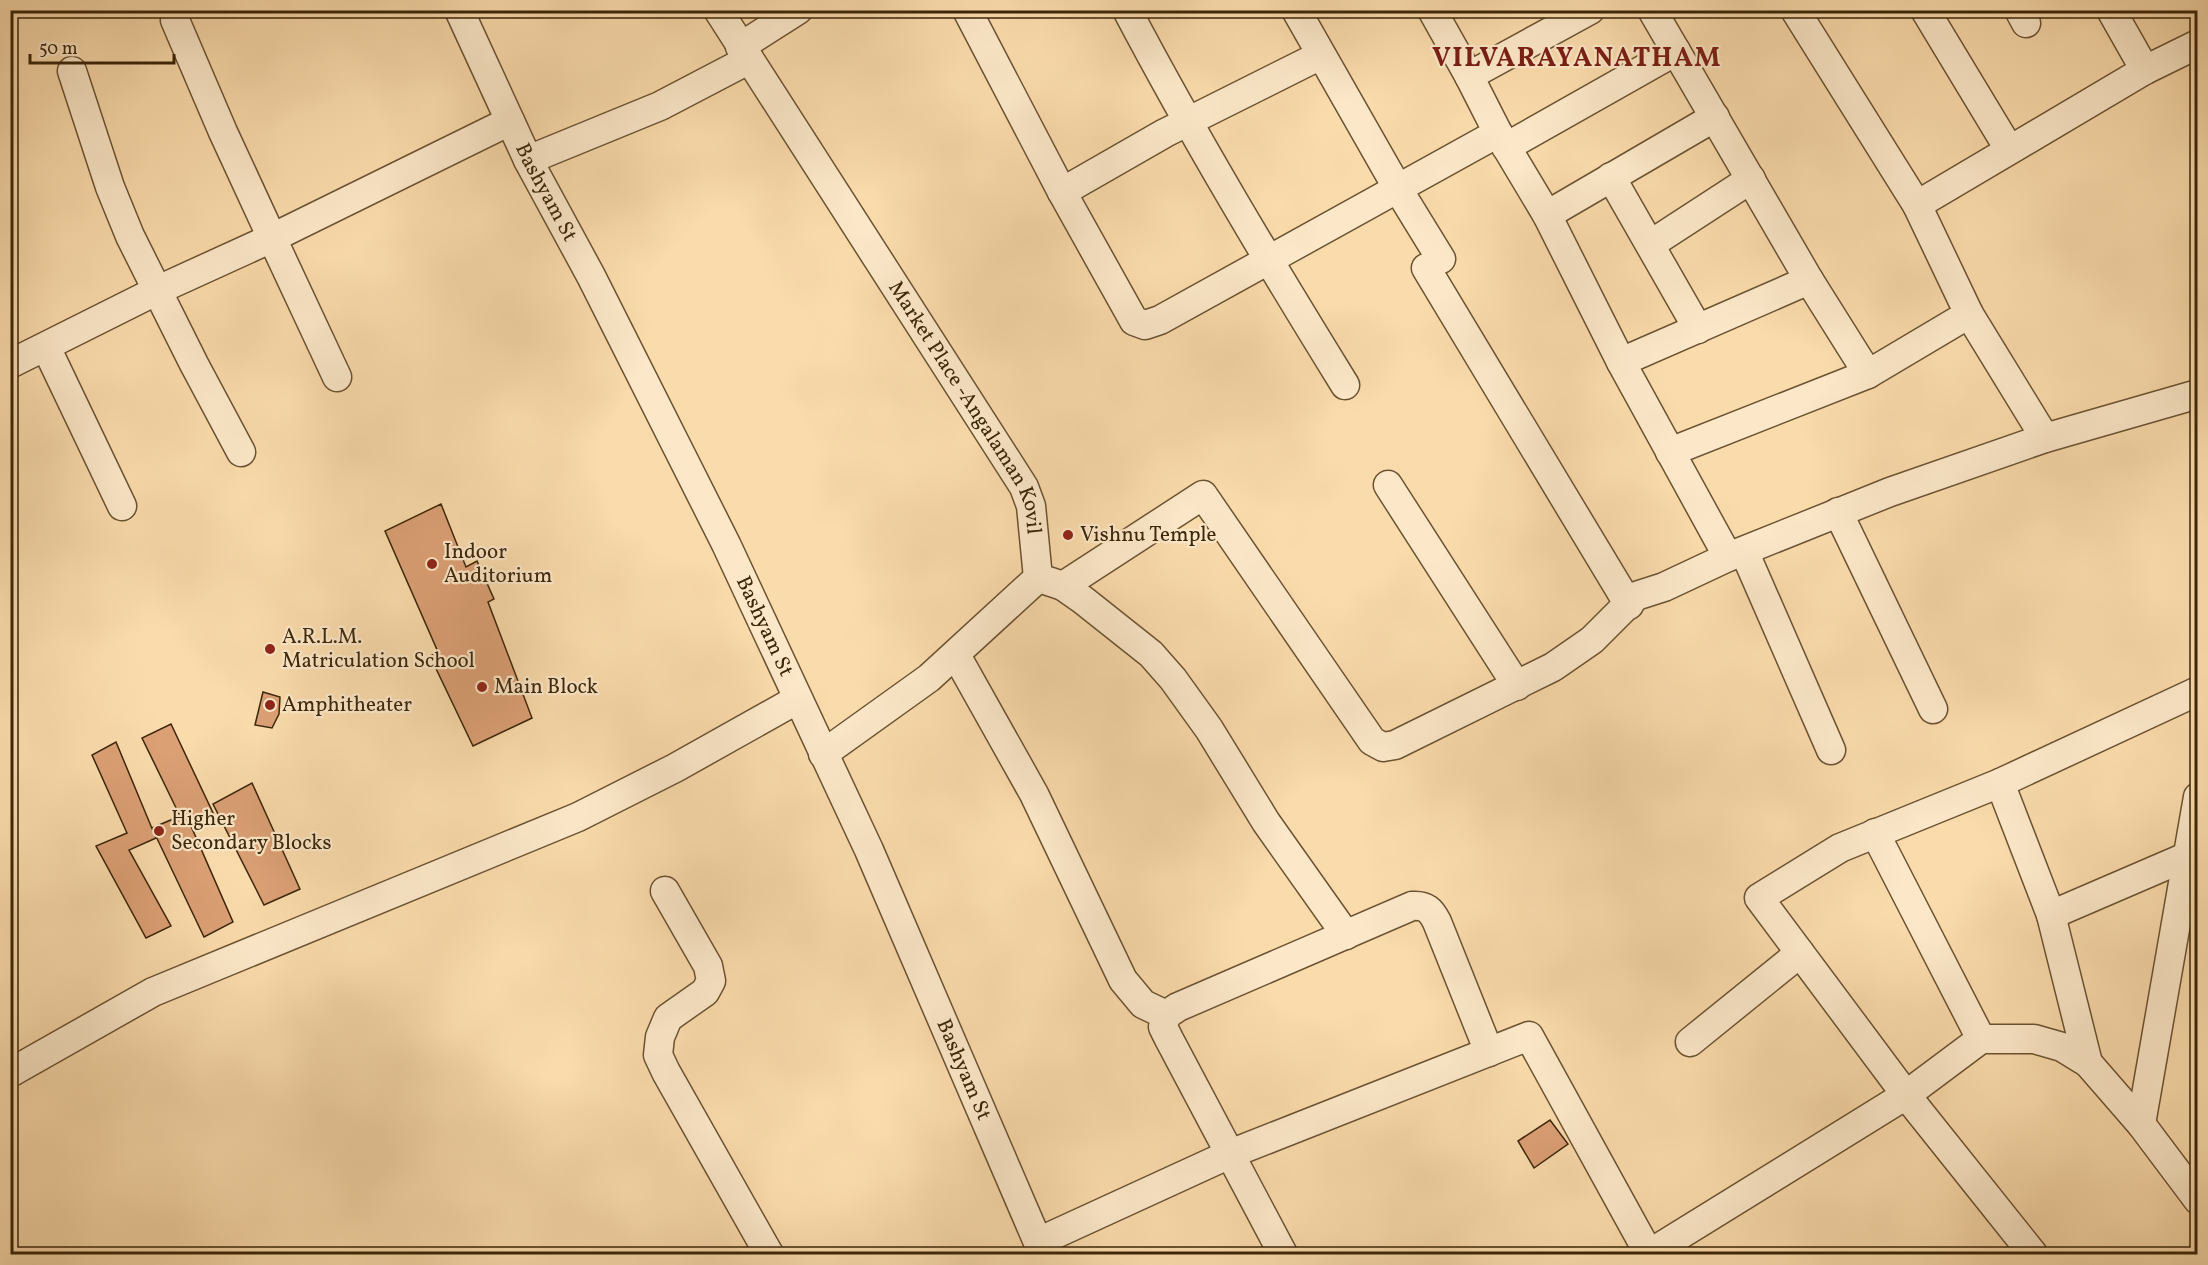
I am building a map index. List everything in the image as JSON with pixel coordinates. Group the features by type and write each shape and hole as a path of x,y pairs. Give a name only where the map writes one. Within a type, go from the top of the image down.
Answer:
{"street":[{"name":"Bashyam St","path":"459,10 528,160 591,276 715,523 869,850 1041,1248"},
{"name":"Market Place -Angalaman Kovil","path":"718,10 744,54 1024,486 1050,582"},
{"path":"528,160 660,106 744,54 798,10"},
{"path":"968,10 1062,192 1134,321 1145,325 1160,320 1398,189 1502,140 1676,51"},
{"path":"1127,10 1187,122 1268,261 1345,385"},
{"path":"1296,10 1398,189 1433,263 1629,605"},
{"path":"1432,10 1502,140 1547,215 1621,362 1670,452 1736,554 1831,750"},
{"path":"1469,76 1590,10"},
{"path":"1652,10 1809,280 1868,374"},
{"path":"1795,10 1917,205 1969,314 2045,438"},
{"path":"1925,10 2009,149"},
{"path":"2110,10 2145,69"},
{"path":"175,20 223,132 337,376"},
{"path":"1917,205 2145,69 2198,44"},
{"path":"1062,192 1187,122 1321,55"},
{"path":"72,71 93,137 126,226 203,382 241,452"},
{"path":"1547,215 1715,117"},
{"path":"10,364 158,290 272,238 510,121"},
{"path":"1611,177 1698,329"},
{"path":"1651,244 1750,179"},
{"path":"1621,362 1809,280"},
{"path":"1670,452 1868,374 1969,314"},
{"path":"46,347 123,506"},
{"path":"823,754 929,678 1050,582 1203,495 1372,741 1383,747 1395,746 1553,667 1592,640 1636,596 1664,588 1736,554 1838,512 2045,438 2198,394"},
{"path":"1388,485 1517,686"},
{"path":"1838,512 1933,709"},
{"path":"1050,582 1151,654 1173,679 1209,729 1266,822 1346,935"},
{"path":"956,655 1034,794 1123,980 1143,1004 1166,1015"},
{"path":"2033,1254 1906,1095 1759,898 1840,848 2000,783 2198,690"},
{"path":"10,1073 153,992 578,817 675,768 798,699"},
{"path":"2000,783 2051,915 2088,1062"},
{"path":"2141,1124 2198,797"},
{"path":"1875,833 1981,1039"},
{"path":"2051,915 2188,856"},
{"path":"665,891 708,966 711,981 705,992 668,1018 660,1037 658,1054 769,1254"},
{"path":"1283,1254 1163,1028 1166,1015 1178,1007 1412,906 1422,905 1431,911 1489,1052"},
{"path":"1690,1042 1800,953"},
{"path":"1041,1248 1230,1154 1529,1036 1649,1254 1906,1095 1981,1039 2034,1039 2061,1047 2088,1062 2141,1124 2198,1200"}],"building":[{"path":"441,504 466,567 477,561 494,599 488,602 532,718 473,746 430,656 438,652 385,531"},
{"name":"Amphitheater","path":"263,692 280,697 279,714 272,728 255,725"},
{"path":"171,724 214,815 191,826 233,922 204,937 152,828 180,816 142,738"},
{"path":"116,742 156,838 129,850 171,926 146,938 96,846 127,833 92,755"},
{"path":"252,783 300,889 264,905 213,804"},
{"path":"1550,1120 1568,1144 1534,1168 1518,1141"}],"place":[{"name":"Vishnu Temple","path":"1068,535"},
{"name":"Indoor Auditorium","path":"432,564"},
{"name":"A.R.L.M. Matriculation School","path":"270,649"},
{"name":"Main Block","path":"482,687"},
{"name":"Amphitheater","path":"270,705"},
{"name":"Higher Secondary Blocks","path":"159,831"}],"district":[{"name":"VILVARAYANATHAM","path":"1577,59"}]}
